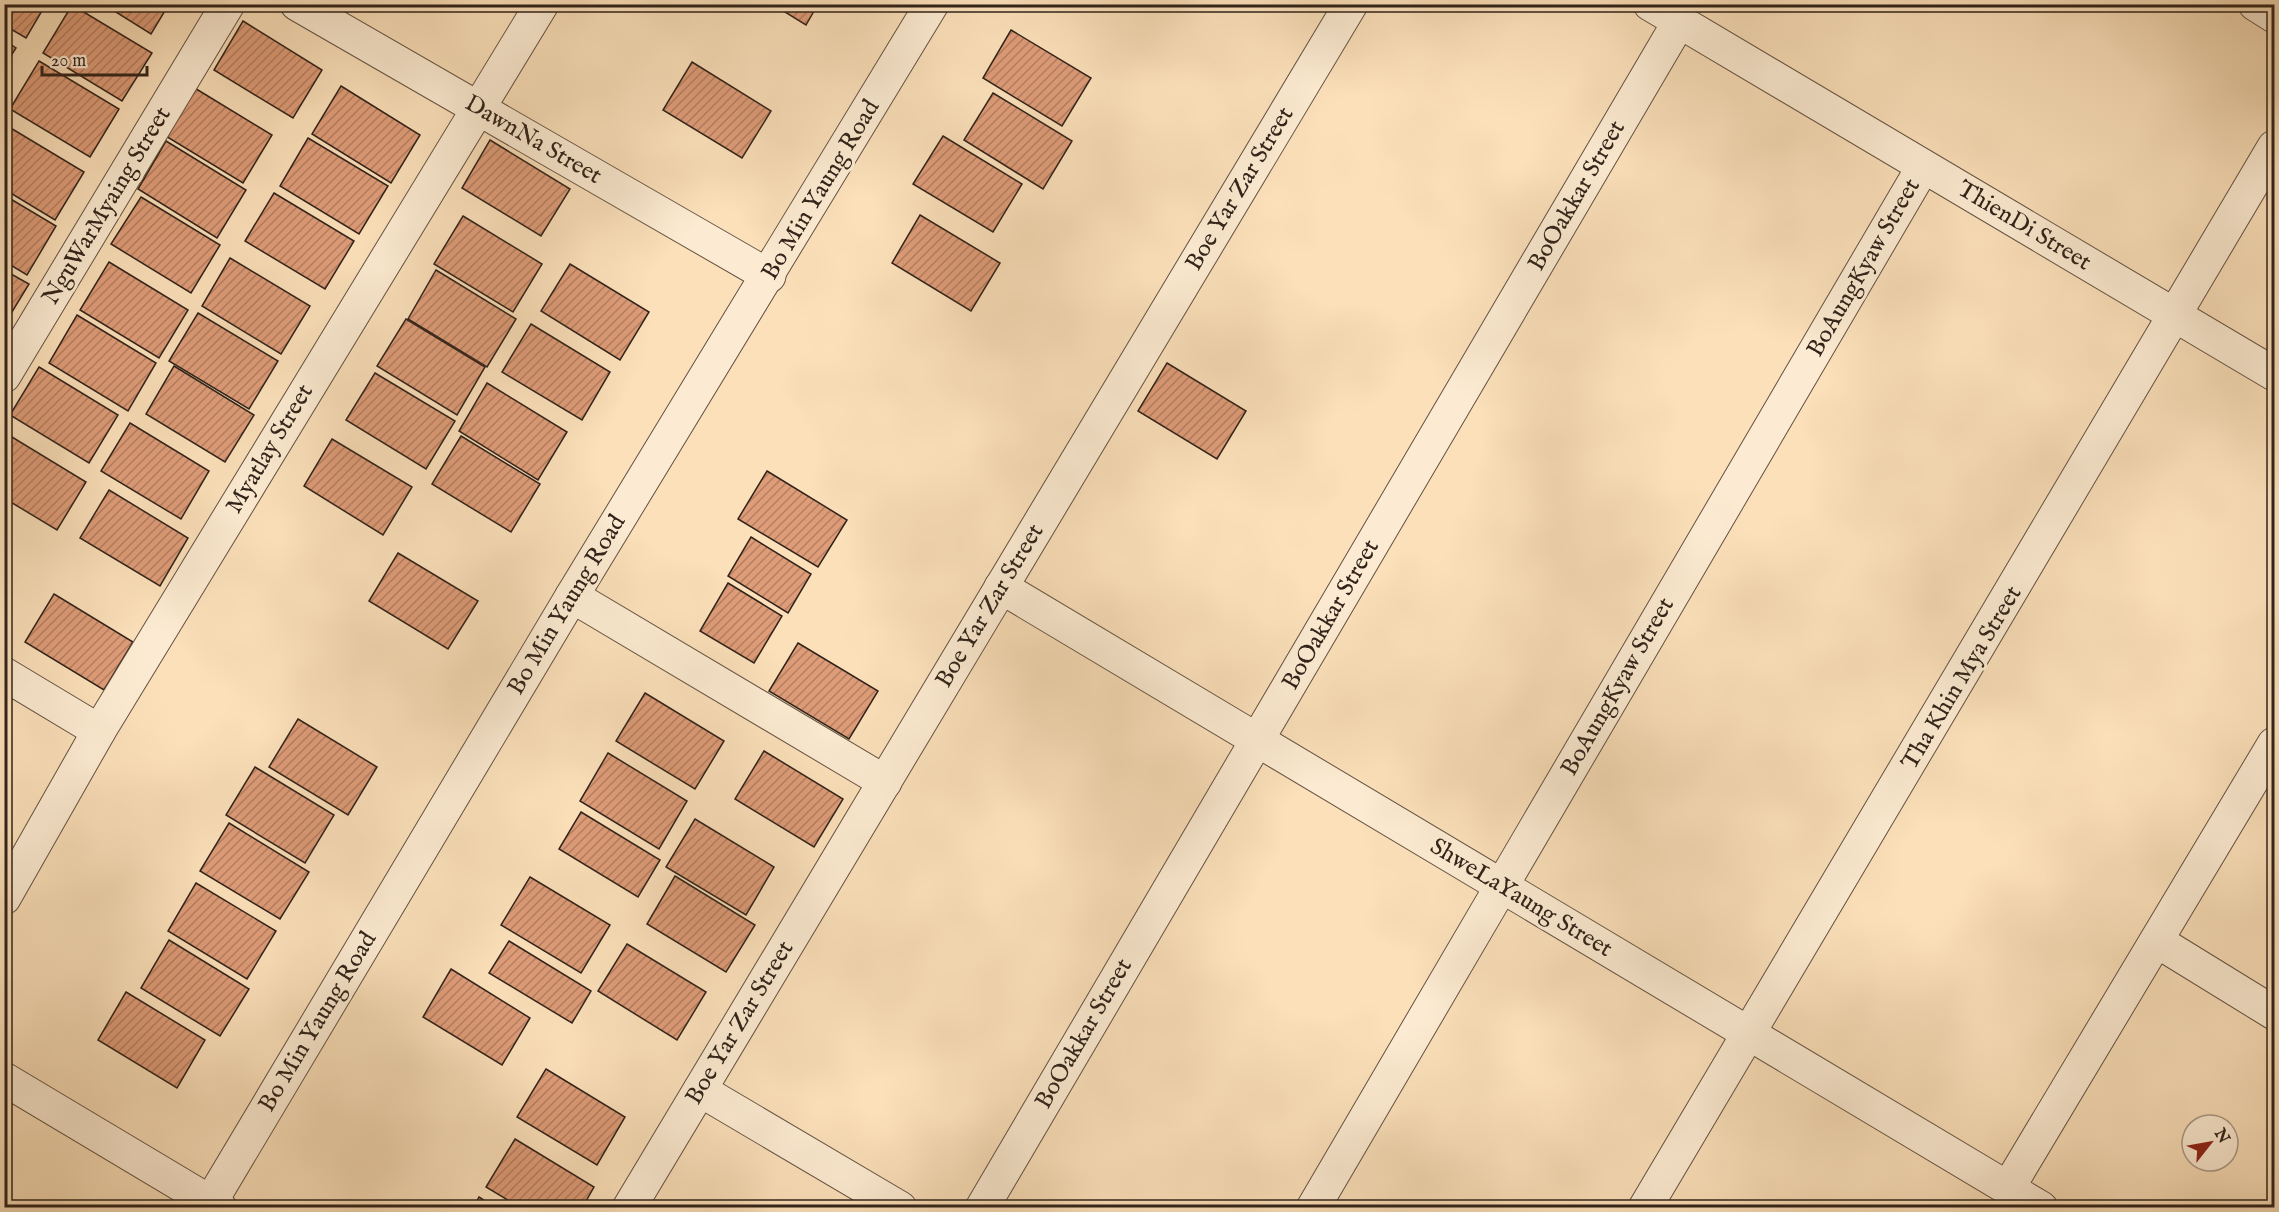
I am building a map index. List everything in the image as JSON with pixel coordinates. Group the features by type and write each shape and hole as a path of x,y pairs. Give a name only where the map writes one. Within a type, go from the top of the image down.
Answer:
{"street":[{"name":"NguWarMyaing Street","path":"4,376 228,4"},
{"name":"DawnNa Street","path":"297,4 769,276"},
{"name":"Myatlay Street","path":"4,898 99,731 542,4"},
{"name":"Bo Min Yaung Road","path":"213,1206 572,596 769,276 932,4"},
{"name":"Boe Yar Zar Street","path":"629,1208 1351,4"},
{"name":"ThienDi Street","path":"1650,4 2274,374"},
{"path":"2255,4 2274,16"},
{"name":"BoOakkar Street","path":"982,1208 1679,22"},
{"name":"Tha Khin Mya Street","path":"1645,1208 2176,316 2274,147"},
{"name":"BoAungKyaw Street","path":"1313,1208 1923,167"},
{"name":"ShweLaYaung Street","path":"1001,587 2041,1208"},
{"path":"572,596 885,782"},
{"path":"4,674 99,731"},
{"path":"2008,1188 2274,744"},
{"path":"2157,941 2274,1013"},
{"path":"4,1078 213,1206"},
{"path":"700,1090 900,1208"}],"building":[{"path":"4,4 46,4 26,38 4,25"},
{"path":"103,4 169,4 151,34"},
{"path":"772,4 818,4 806,25"},
{"path":"72,5 152,53 122,101 43,53"},
{"path":"243,21 322,70 293,118 214,70"},
{"path":"1011,30 1091,78 1062,126 983,78"},
{"path":"4,40 16,48 4,67"},
{"path":"39,61 119,109 90,157 10,109"},
{"path":"692,62 771,111 742,158 663,110"},
{"path":"341,86 420,135 391,183 312,134"},
{"path":"193,87 272,135 243,183 164,135"},
{"path":"993,93 1072,141 1043,189 964,140"},
{"path":"4,124 84,172 55,220 4,189"},
{"path":"943,136 1022,184 993,232 913,184"},
{"path":"308,138 388,186 359,234 280,186"},
{"path":"490,140 570,189 541,236 462,188"},
{"path":"166,141 246,190 217,238 138,189"},
{"path":"274,193 354,241 325,289 245,241"},
{"path":"4,195 56,226 27,275 4,261"},
{"path":"141,197 220,245 191,293 111,244"},
{"path":"920,215 1000,263 971,311 892,263"},
{"path":"463,216 542,264 513,312 434,264"},
{"path":"230,258 310,306 281,354 202,306"},
{"path":"109,262 188,310 159,358 80,310"},
{"path":"570,264 649,312 620,360 541,311"},
{"path":"4,270 29,284 4,325"},
{"path":"436,270 516,319 487,367 408,319"},
{"path":"198,313 278,361 249,409 169,361"},
{"path":"77,315 156,363 128,411 49,363"},
{"path":"406,319 485,367 457,415 377,366"},
{"path":"531,324 610,372 582,420 502,372"},
{"path":"1167,363 1246,411 1217,459 1138,411"},
{"path":"174,366 254,415 225,462 146,414"},
{"path":"39,367 118,415 89,463 10,415"},
{"path":"375,373 455,421 426,469 346,420"},
{"path":"487,383 567,432 538,480 459,431"},
{"path":"130,423 209,471 181,519 101,471"},
{"path":"7,434 86,482 57,530 4,498 4,437"},
{"path":"461,436 540,484 511,532 432,484"},
{"path":"332,439 412,487 383,535 304,486"},
{"path":"767,471 847,520 818,567 738,519"},
{"path":"109,490 188,538 160,586 80,538"},
{"path":"751,537 811,574 788,613 728,576"},
{"path":"398,553 478,601 448,649 369,601"},
{"path":"728,583 782,616 754,663 700,631"},
{"path":"54,594 133,642 104,690 25,642"},
{"path":"798,643 878,691 849,739 769,691"},
{"path":"645,693 724,741 695,789 616,741"},
{"path":"298,719 377,767 348,815 269,767"},
{"path":"764,751 843,799 814,847 735,799"},
{"path":"608,753 687,801 659,849 580,801"},
{"path":"255,767 334,815 305,863 226,815"},
{"path":"581,812 660,860 638,897 559,849"},
{"path":"695,819 774,867 746,915 666,867"},
{"path":"229,823 309,872 280,919 200,871"},
{"path":"675,876 755,925 726,972 647,924"},
{"path":"530,877 610,925 581,973 501,925"},
{"path":"196,883 276,931 247,979 168,931"},
{"path":"169,940 249,989 220,1036 141,988"},
{"path":"509,941 591,991 572,1023 489,973"},
{"path":"627,944 706,992 677,1040 598,991"},
{"path":"451,969 530,1018 502,1065 423,1017"},
{"path":"126,992 205,1040 177,1088 98,1040"},
{"path":"546,1069 625,1117 597,1165 517,1117"},
{"path":"515,1139 594,1187 582,1208 521,1208 486,1187"},
{"path":"479,1197 496,1208 473,1208"}]}
